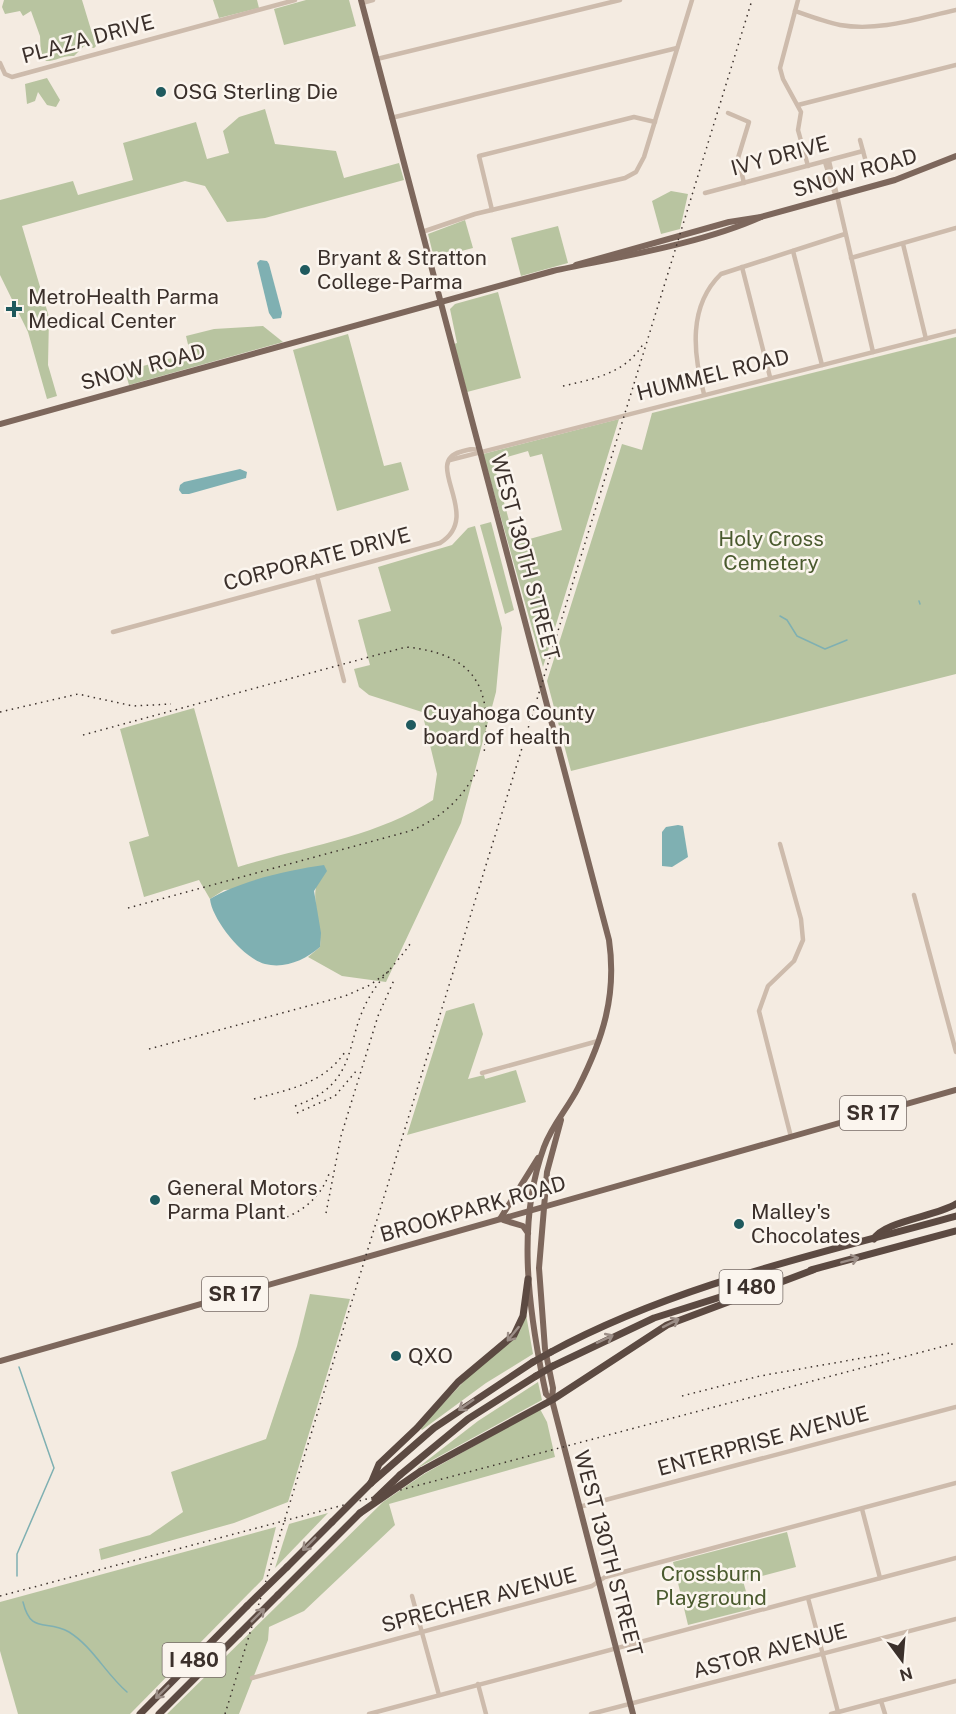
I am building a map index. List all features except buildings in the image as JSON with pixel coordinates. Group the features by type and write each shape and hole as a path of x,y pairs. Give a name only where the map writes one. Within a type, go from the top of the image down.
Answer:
{"highway":[{"path":"873,1239 882,1230 936,1214 956,1203"},
{"name":"I 480","path":"140,1714 371,1483 434,1428 534,1362 596,1328 670,1298 956,1216"},
{"name":"I 480","path":"159,1714 400,1475 468,1419 536,1376 609,1337 671,1312 956,1231"},
{"path":"359,1514 421,1471 552,1400 679,1319 813,1270"},
{"path":"371,1483 380,1464 417,1428 458,1382 514,1335 522,1320 528,1279"}],"main road":[{"name":"WEST 130TH STREET","path":"361,2 478,450 609,935 611,976 601,1041 561,1118 551,1131 537,1168 530,1211 528,1279 539,1361 546,1394 552,1400"},
{"name":"SNOW ROAD","path":"0,424 573,267 584,261 701,230 761,217 915,174 956,156"},
{"name":"BROOKPARK ROAD","path":"0,1361 956,1090"},
{"name":"WEST 130TH STREET","path":"561,1118 547,1172 539,1260 545,1349 553,1388 552,1400 633,1714"},
{"path":"529,1235 523,1226 500,1220 542,1153"},
{"path":"537,1168 547,1172"},
{"path":"536,1177 543,1207"},
{"path":"528,1258 539,1260"},
{"path":"528,1279 539,1280"}],"street":[{"name":"PLAZA DRIVE","path":"0,63 5,74 12,77 295,0"},
{"path":"361,2 373,0"},
{"path":"376,59 620,0"},
{"path":"422,232 492,210 631,175 641,164 692,0"},
{"path":"798,0 780,68 783,79 801,112 798,130 808,166"},
{"path":"795,11 840,25 860,26 889,25 956,10"},
{"path":"391,118 677,48"},
{"path":"798,105 956,65"},
{"path":"729,113 749,122 738,158 744,183"},
{"path":"492,210 479,156 634,117 655,122"},
{"path":"860,140 866,162"},
{"name":"IVY DRIVE","path":"705,194 863,151"},
{"path":"827,161 873,352"},
{"path":"714,184 715,191"},
{"path":"851,258 955,229 956,236"},
{"path":"704,394 695,359 694,339 705,294 722,274 845,234"},
{"path":"903,244 926,339"},
{"path":"793,251 822,365"},
{"path":"742,267 770,378"},
{"name":"HUMMEL ROAD","path":"478,450 956,331"},
{"name":"CORPORATE DRIVE","path":"113,632 447,538 455,528 458,516 447,474 450,459 474,454 478,450"},
{"path":"317,576 345,681"},
{"path":"780,844 801,919 803,940 794,961 768,986 759,1011 791,1137"},
{"path":"914,895 956,1052"},
{"path":"482,1072 601,1041"},
{"name":"ENTERPRISE AVENUE","path":"579,1507 956,1407"},
{"name":"SPRECHER AVENUE","path":"252,1678 592,1586 605,1577 956,1483"},
{"path":"862,1509 880,1578"},
{"path":"369,1714 391,1711 478,1684 956,1558"},
{"path":"412,1596 439,1695"},
{"path":"808,1598 838,1712"},
{"name":"ASTOR AVENUE","path":"591,1714 956,1619"},
{"path":"831,1714 956,1681"},
{"path":"478,1684 486,1714"},
{"path":"881,1701 885,1714"}],"green space":[{"path":"4,0 82,0 92,33 99,43 94,48 84,46 74,56 46,61 41,56 40,36 31,11 23,16 20,11 5,14 2,7"},
{"path":"213,0 257,0 259,8 219,18"},
{"path":"306,0 349,0 356,26 284,45 274,9"},
{"path":"47,78 60,100 56,107 47,105 38,92 35,101 27,104 25,84"},
{"path":"265,109 275,144 336,151 344,178 399,163 404,180 265,218 227,222 205,186 185,181 22,226 49,317 48,365 57,396 47,399 28,332 0,275 0,200 73,181 78,195 133,180 123,143 196,122 207,159 229,153 223,131 239,117"},
{"path":"671,191 688,194 680,229 661,234 652,201"},
{"path":"465,220 473,248 434,258 428,234"},
{"path":"558,226 568,263 521,276 511,238"},
{"path":"498,292 521,378 467,392 454,344 457,343 450,309 455,304"},
{"path":"263,326 283,342 129,385 125,371 190,353 186,336 214,329"},
{"path":"348,334 384,466 401,462 409,490 337,511 293,350"},
{"name":"Holy Cross Cemetery","path":"956,337 956,674 571,771 547,681 622,444 642,450 652,413"},
{"path":"619,419 543,667 483,454","holes":["528,451 530,457 542,454 562,530 515,543 493,461"]},
{"path":"491,522 514,610 505,614 480,525"},
{"path":"475,526 502,628 496,692 461,823 386,982 342,976 308,957 320,947 315,898 317,883 224,890 210,899 199,880 144,897 129,842 149,836 120,729 194,708 238,867 363,832 411,813 433,800 437,774 422,712 369,695 359,687 354,669 370,665 358,620 391,611 378,567 452,545 468,528"},
{"path":"474,1003 483,1034 468,1079 484,1075 485,1079 516,1070 526,1102 407,1135 446,1011"},
{"path":"310,1294 350,1299 288,1502 234,1523 101,1560 99,1549 150,1535 183,1512 171,1472 266,1439 297,1346"},
{"path":"526,1314 533,1354 486,1383 422,1430 420,1428 469,1376 520,1331"},
{"path":"538,1382 542,1400 416,1469 478,1421"},
{"path":"540,1409 547,1422 555,1457 389,1504 395,1525 304,1611 269,1627 268,1640 239,1714 167,1714 383,1502 424,1474"},
{"path":"328,1513 275,1568 289,1524"},
{"path":"276,1527 263,1579 130,1714 18,1714 0,1651 0,1602"},
{"name":"Crossburn Playground","path":"787,1532 796,1567 743,1581 751,1609 688,1625 673,1562"}],"water":[{"path":"260,260 267,261 269,264 282,313 281,318 273,319 269,313 257,263"},
{"path":"240,469 247,472 246,478 189,494 182,494 179,490 180,485 184,482"},
{"path":"683,826 688,857 672,867 662,866 662,832 666,827"},
{"path":"324,865 327,871 314,891 321,933 320,947 294,962 272,965 257,961 230,937 212,908 210,899 235,887 280,873"}],"waterway":[{"path":"780,616 787,620 797,636 825,649 847,640"},
{"path":"17,1576 17,1554 54,1468 19,1367"},
{"path":"23,1602 30,1619 35,1623 61,1628 77,1638 127,1692"}],"railway":[{"path":"225,1714 752,0"},
{"path":"563,386 597,377 618,368 628,362 643,344"},
{"path":"83,735 406,647 449,657 463,666 474,678 481,692 485,710 484,753"},
{"path":"0,712 78,694 133,706 171,704"},
{"path":"128,908 410,831 432,820 450,806 466,788 479,767"},
{"path":"295,1106 316,1097 341,1073 370,996 410,944"},
{"path":"149,1049 345,996 370,985 392,969"},
{"path":"326,1213 341,1136 378,1016 394,980"},
{"path":"254,1099 305,1084 327,1071 345,1052"},
{"path":"297,1113 335,1096 357,1070"},
{"path":"287,1217 314,1199 330,1171"},
{"path":"0,1596 956,1343"},
{"path":"682,1396 760,1376 891,1353"}],"place":[{"name":"OSG Sterling Die","path":"161,92"},
{"name":"Bryant & Stratton College-Parma","path":"305,270"},
{"name":"MetroHealth Parma Medical Center","path":"14,309"},
{"name":"Cuyahoga County board of health","path":"411,725"},
{"name":"General Motors Parma Plant","path":"155,1200"},
{"name":"Malley's Chocolates","path":"739,1224"},
{"name":"QXO","path":"396,1356"}]}
